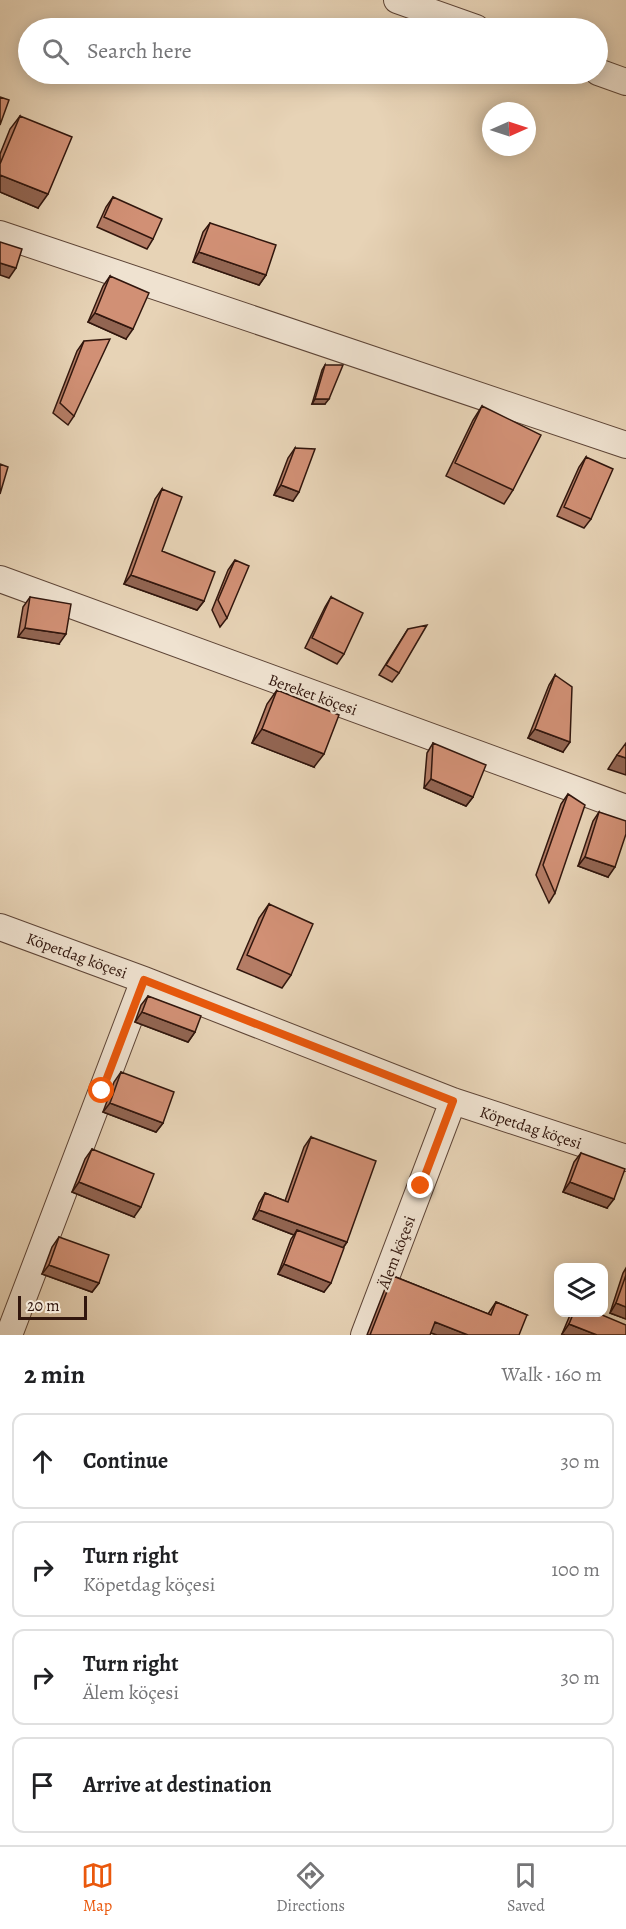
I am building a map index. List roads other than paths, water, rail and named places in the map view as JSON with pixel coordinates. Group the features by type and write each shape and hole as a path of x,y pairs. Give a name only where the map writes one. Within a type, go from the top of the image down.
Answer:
{"street":[{"path":"397,0 448,18"},
{"path":"608,76 626,82"},
{"path":"0,234 626,445"},
{"name":"Bereket köçesi","path":"0,579 626,808"},
{"name":"Köpetdag köçesi","path":"0,927 144,980 453,1101 626,1158"},
{"path":"9,1335 144,980"},
{"name":"Älem köçesi","path":"364,1335 453,1101"}]}
